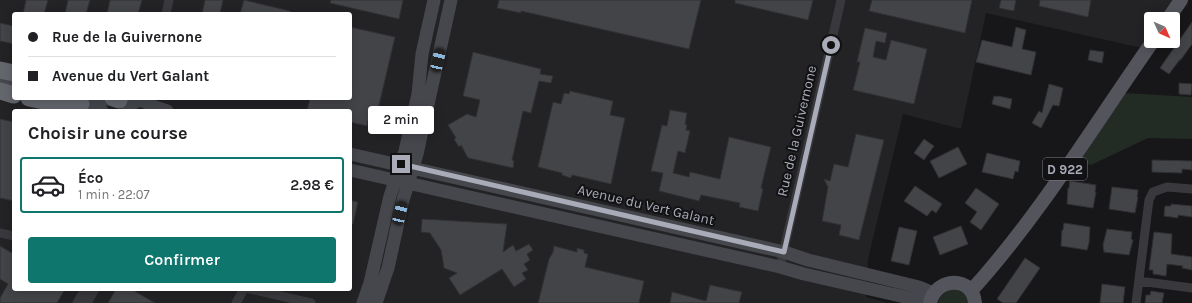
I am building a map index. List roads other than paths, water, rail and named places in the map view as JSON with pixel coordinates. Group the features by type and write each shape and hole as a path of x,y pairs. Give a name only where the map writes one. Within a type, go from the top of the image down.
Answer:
{"highway":[{"path":"0,70 12,73"},
{"path":"0,91 12,94"},
{"path":"38,100 67,106 88,101"}],"main road":[{"path":"1173,12 1181,0"},
{"name":"D 922","path":"973,297 987,274 1048,194 1148,48"},
{"path":"929,300 937,289 948,283 964,285 973,297"}],"street":[{"path":"166,12 169,0"},
{"path":"376,303 388,268 408,182 407,166 418,94 422,54 434,0"},
{"path":"363,303 370,283 395,179 407,166 451,0"},
{"name":"Rue de la Guivernone","path":"780,267 841,0"},
{"path":"0,80 12,83"},
{"path":"88,101 137,103 160,109"},
{"path":"88,101 99,109"},
{"name":"Avenue du Vert Galant","path":"352,154 784,252 808,260 919,286 929,300"},
{"path":"352,170 780,267 804,274 914,299 929,300"},
{"path":"1136,303 1149,200 1153,192 1167,187 1192,189"},
{"path":"0,233 12,236"},
{"path":"1139,281 1192,288"},
{"path":"77,303 84,291"},
{"path":"87,303 95,291"},
{"path":"236,303 243,291"},
{"path":"259,291 310,303"}]}
